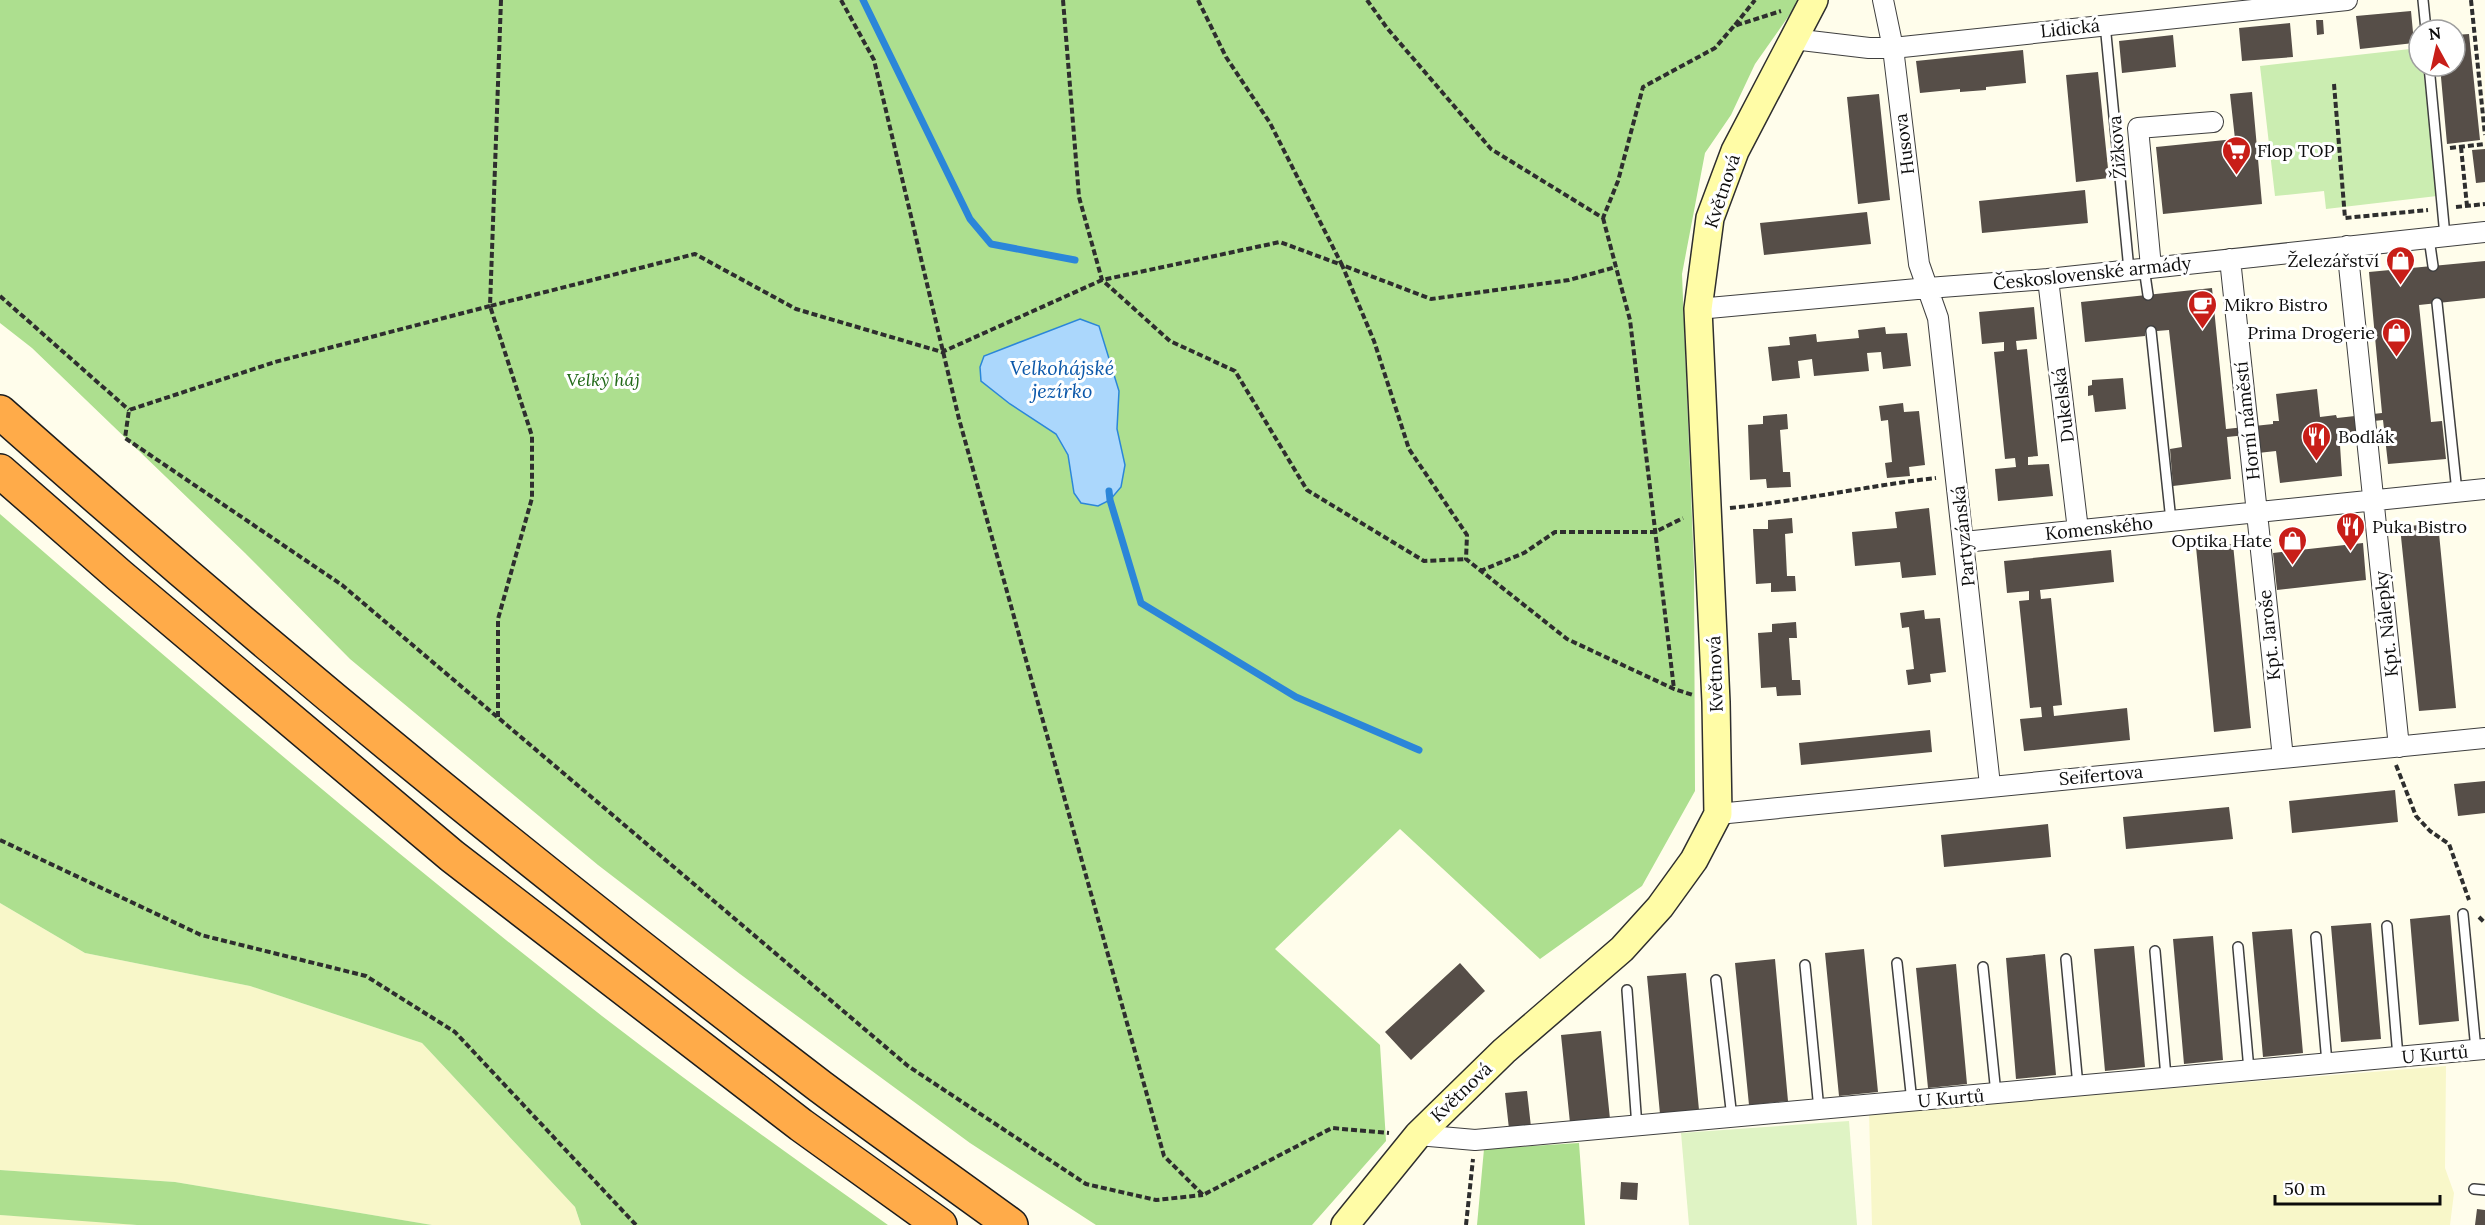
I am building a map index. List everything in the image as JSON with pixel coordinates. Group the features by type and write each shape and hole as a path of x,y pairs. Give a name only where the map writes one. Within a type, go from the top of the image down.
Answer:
{"highway":[{"path":"0,412 148,544 476,818 824,1088 1011,1225"},
{"path":"0,471 120,576 452,856 801,1125 940,1225"}],"street":[{"name":"Husova","path":"1882,0 1893,48 1918,264 1928,288"},
{"name":"Lidická","path":"1793,39 1869,48 1893,48 2347,0"},
{"name":"Květnová","path":"1345,1225 1418,1135 1504,1051 1622,949 1660,907 1694,860 1718,814 1716,702 1698,309 1710,218 1735,151 1814,1"},
{"name":"Žižkova","path":"2141,268 2138,128 2213,122"},
{"name":"Československé armády","path":"1698,309 2048,279 2485,232"},
{"path":"2347,246 2373,501"},
{"name":"Horní náměstí","path":"2230,259 2256,512"},
{"name":"Dukelská","path":"2048,279 2078,530"},
{"name":"Partyzánská","path":"1928,288 1938,318 1990,785"},
{"name":"Komenského","path":"1964,542 2485,489"},
{"name":"Kpt. Nálepky","path":"2373,501 2397,755"},
{"name":"Kpt. Jaroše","path":"2256,512 2283,758"},
{"name":"Seifertova","path":"1718,814 1990,785 2283,758 2397,755 2485,738"},
{"name":"U Kurtů","path":"1418,1135 1475,1140 1637,1127 2480,1049"}],"lane":[{"path":"2423,0 2425,18"},
{"name":"Žižkova","path":"2105,24 2141,268"},
{"path":"2430,78 2443,208 2433,266"},
{"path":"2141,268 2148,295"},
{"path":"2437,303 2457,492"},
{"path":"2151,331 2171,521"},
{"path":"2463,914 2480,1049"},
{"path":"2387,926 2398,1057"},
{"path":"2316,937 2327,1063"},
{"path":"2238,947 2249,1070"},
{"path":"2155,951 2166,1077"},
{"path":"2066,959 2078,1086"},
{"path":"1897,963 1912,1102"},
{"path":"1805,965 1819,1110"},
{"path":"1983,967 1996,1094"},
{"path":"1716,980 1732,1118"},
{"path":"1627,990 1637,1127"},
{"path":"2474,1189 2485,1190"}],"path":[{"path":"498,717 498,619 532,498 532,436 490,306 501,0"},
{"path":"841,0 874,60 942,352 1164,1156 1203,1195"},
{"path":"1063,0 1079,197 1102,280 1170,340 1235,371 1307,490 1424,561 1466,559 1567,639 1674,689 1716,702"},
{"path":"1198,0 1226,57 1270,123 1342,265 1374,341 1409,449 1467,535 1466,559"},
{"path":"1367,0 1387,28 1491,149 1603,218"},
{"path":"1674,689 1630,320 1603,218 1618,181 1643,87 1715,48 1755,0"},
{"path":"2471,0 2485,135"},
{"path":"1734,26 1814,1"},
{"path":"2334,84 2345,218 2485,204"},
{"path":"2437,149 2485,144"},
{"path":"2461,147 2467,206"},
{"path":"129,410 275,362 695,254 796,309 942,352 1102,280 1280,242 1431,299 1569,280 1616,267"},
{"path":"0,296 129,410"},
{"path":"129,410 125,438 342,585 908,1066 1086,1184 1156,1200 1203,1195 1332,1128 1418,1135"},
{"path":"1729,497 1730,508 1791,502 1889,484 1945,477"},
{"path":"1480,571 1524,553 1556,532 1655,532 1683,518 1708,519"},
{"path":"2397,755 2416,816 2430,831 2449,844 2473,909"},
{"path":"0,840 201,935 366,976 455,1032 636,1225"},
{"path":"2477,915 2485,923"},
{"path":"1466,1225 1475,1140"}],"green space":[{"name":"Velký háj","path":"0,0 1800,0 1755,64 1731,115 1705,153 1682,274 1694,567 1695,791 1642,886 1540,959 1400,829 1275,949 1380,1045 1386,1141 1312,1225 1096,1225 970,1143 740,974 598,865 350,659 245,553 32,348 0,323","holes":["981,381 1118,391 1117,429 1125,465 1074,493 1068,455 1056,434 1010,404"]},
{"path":"2407,49 2407,78 2424,78 2437,196 2326,209 2324,191 2275,196 2260,66"},
{"path":"0,514 298,769 525,955 672,1069 888,1225 581,1225 575,1207 422,1043 250,986 85,953 0,903"},
{"path":"0,903 85,953 250,986 422,1043 575,1207 581,1225 432,1225 175,1182 0,1170"},
{"path":"2446,1066 2445,1168 2454,1193 2450,1225 1872,1225 1869,1113"},
{"path":"1849,1121 1857,1225 1689,1225 1681,1133"},
{"path":"1579,1143 1585,1225 1477,1225 1484,1149"},
{"path":"0,1170 175,1182 432,1225 137,1225 0,1215"},
{"path":"0,1215 76,1219 137,1225 0,1225"}],"water":[{"name":"Velkohájské jezírko","path":"1080,319 1099,326 1119,391 1117,429 1125,465 1121,487 1110,500 1098,506 1081,503 1074,493 1068,455 1056,434 1010,404 981,381 980,367 984,356"}],"building":[{"path":"2411,11 2412,18 2407,18 2407,44 2360,49 2356,16"},
{"path":"2316,20 2323,20 2324,34 2317,35"},
{"path":"2290,23 2293,57 2242,61 2239,28"},
{"path":"2467,34 2469,34 2480,140 2447,144 2441,78 2467,78"},
{"path":"2173,35 2176,67 2122,73 2119,41"},
{"path":"2023,50 2026,83 1986,87 1986,90 1960,92 1960,89 1920,93 1916,61"},
{"path":"2098,72 2109,178 2076,182 2066,75"},
{"path":"2252,92 2262,204 2163,214 2156,147 2235,139 2230,94"},
{"path":"1879,94 1890,200 1858,204 1847,97"},
{"path":"2485,149 2485,182 2476,183 2472,150"},
{"path":"2085,190 2088,223 1982,233 1979,201"},
{"path":"1867,212 1871,244 1764,255 1760,223"},
{"path":"2485,261 2485,298 2419,305 2431,422 2442,421 2446,459 2388,464 2383,420 2355,423 2357,443 2340,445 2342,476 2280,483 2276,451 2258,453 2256,434 2227,437 2231,479 2173,486 2170,449 2182,447 2169,330 2145,332 2145,336 2085,342 2081,302 2212,288 2226,429 2273,424 2273,421 2279,421 2276,394 2317,389 2320,417 2336,415 2337,418 2382,413 2369,272"},
{"path":"2034,307 2037,339 2016,341 2017,350 2027,349 2038,456 2028,457 2028,465 2049,464 2053,496 1998,501 1995,469 2016,467 2015,458 2005,459 1994,352 2004,351 2004,342 1982,344 1979,312"},
{"path":"1885,327 1886,334 1907,333 1911,366 1883,369 1881,352 1867,353 1869,371 1814,376 1812,359 1798,361 1800,378 1772,381 1768,347 1790,345 1789,337 1816,334 1817,342 1859,338 1858,330"},
{"path":"2123,378 2126,409 2095,412 2093,395 2088,396 2088,386 2092,385 2092,380"},
{"path":"1903,403 1904,412 1919,411 1925,465 1909,467 1910,476 1887,478 1885,463 1892,462 1888,420 1881,421 1879,406"},
{"path":"1787,414 1788,429 1780,430 1783,472 1790,472 1791,487 1767,488 1766,479 1750,480 1748,425 1763,424 1763,416"},
{"path":"1929,508 1936,575 1902,578 1900,562 1855,566 1852,532 1897,528 1895,512"},
{"path":"1792,518 1793,533 1785,534 1787,576 1795,576 1796,591 1771,592 1771,583 1756,584 1753,529 1768,529 1768,520"},
{"path":"2438,523 2456,708 2419,711 2400,527"},
{"path":"2363,543 2366,580 2277,590 2273,553"},
{"path":"2233,544 2251,728 2214,732 2196,547"},
{"path":"2111,550 2114,582 2040,590 2041,599 2051,598 2062,705 2053,706 2054,716 2127,708 2130,740 2024,751 2020,719 2042,717 2041,707 2030,708 2019,601 2029,600 2029,591 2007,593 2004,561"},
{"path":"1924,610 1925,619 1940,618 1946,672 1930,674 1931,682 1908,685 1906,670 1914,669 1909,627 1902,628 1900,613"},
{"path":"1796,622 1797,638 1789,638 1792,680 1800,680 1801,695 1777,696 1776,687 1761,688 1758,633 1772,632 1772,624"},
{"path":"1930,730 1932,752 1801,765 1799,743"},
{"path":"2485,781 2485,813 2458,816 2454,784"},
{"path":"2395,790 2398,822 2292,833 2289,801"},
{"path":"2229,807 2233,839 2126,849 2123,817"},
{"path":"2048,824 2051,857 1944,867 1941,835"},
{"path":"2450,915 2459,1021 2419,1025 2410,919"},
{"path":"2371,923 2381,1039 2341,1042 2331,926"},
{"path":"2292,929 2303,1053 2263,1057 2252,932"},
{"path":"2213,936 2223,1060 2184,1064 2173,939"},
{"path":"2134,946 2145,1067 2105,1071 2094,949"},
{"path":"1864,949 1878,1092 1839,1096 1825,953"},
{"path":"2045,954 2056,1075 2016,1079 2006,958"},
{"path":"1775,959 1788,1101 1749,1105 1735,963"},
{"path":"1460,963 1485,991 1411,1060 1385,1032"},
{"path":"1956,964 1967,1084 1928,1088 1916,968"},
{"path":"1686,973 1699,1110 1660,1114 1647,976"},
{"path":"1601,1031 1610,1119 1570,1123 1561,1035"},
{"path":"1527,1091 1531,1127 1509,1129 1505,1093"},
{"path":"1621,1182 1638,1183 1637,1200 1620,1199"},
{"path":"2477,1209 2485,1210 2485,1225 2475,1225"}],"waterway":[{"path":"863,0 970,219 991,244 1075,260"},
{"path":"1109,491 1141,603 1296,697 1419,750"}],"place":[{"name":"Flop TOP","path":"2236,176"},
{"name":"Železářství","path":"2400,286"},
{"name":"Mikro Bistro","path":"2203,330"},
{"name":"Prima Drogerie","path":"2396,358"},
{"name":"Bodlák","path":"2317,462"},
{"name":"Puka Bistro","path":"2351,552"},
{"name":"Optika Hate","path":"2293,566"}]}
